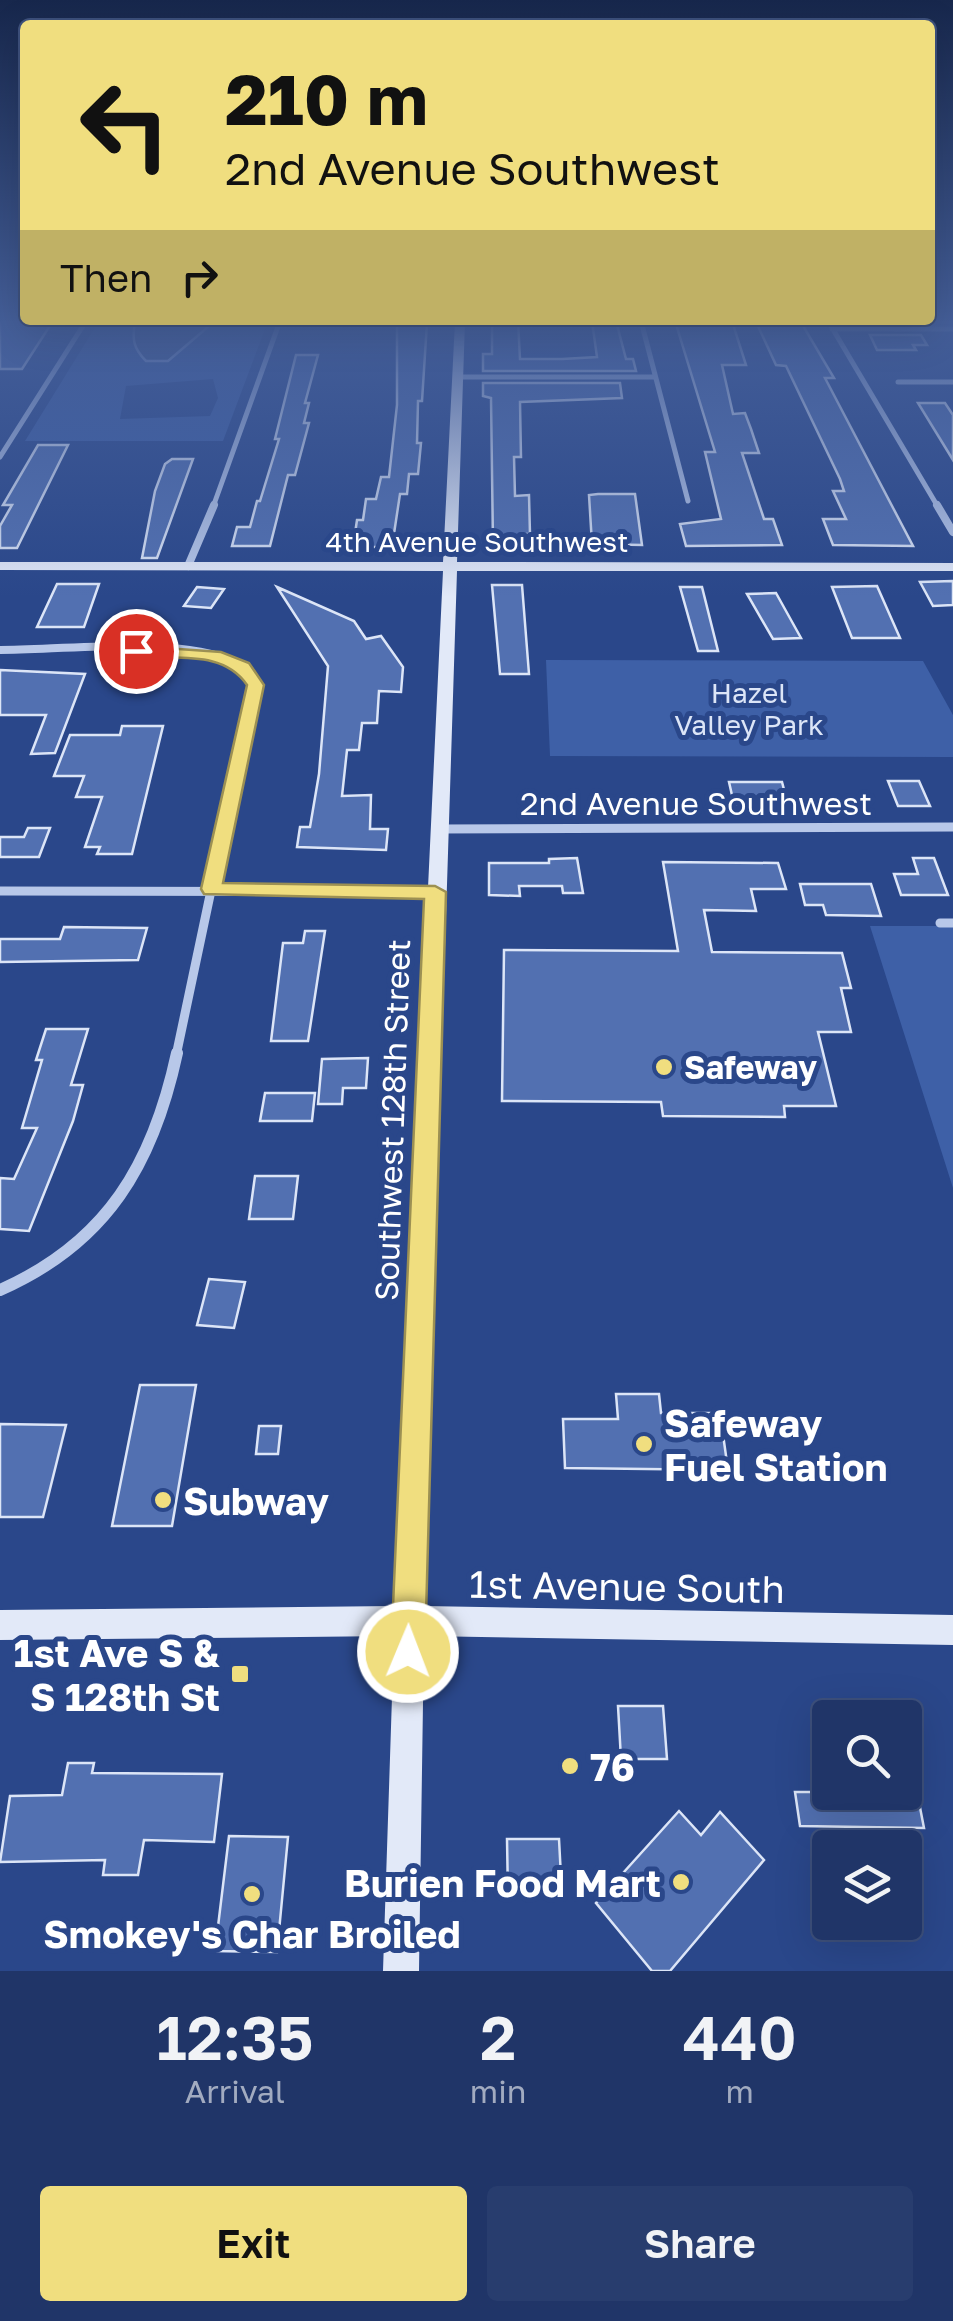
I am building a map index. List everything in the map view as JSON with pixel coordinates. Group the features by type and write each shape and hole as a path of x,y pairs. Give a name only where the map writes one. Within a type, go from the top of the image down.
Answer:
{"main road":[{"name":"Southwest 128th Street","path":"402,1971 408,1621 457,413"},
{"name":"4th Avenue Southwest","path":"0,566 953,566"},
{"name":"1st Avenue South","path":"0,1624 408,1621 953,1630"}],"street":[{"path":"0,456 27,413"},
{"path":"188,566 204,534 247,413"},
{"path":"663,413 688,501"},
{"path":"882,413 953,532"},
{"path":"0,650 184,652 232,660 250,674 254,698 164,1112 140,1163 110,1210 78,1246 38,1276 0,1290"},
{"name":"2nd Avenue Southwest","path":"440,829 953,826"},
{"path":"0,891 435,892"},
{"path":"940,923 953,923"}],"green space":[{"path":"42,413 121,413 120,419 234,413 223,441 25,441"},
{"name":"Hazel Valley Park","path":"546,660 923,661 953,715 953,757 550,756"},
{"path":"870,926 953,926 953,1188"}],"building":[{"path":"282,413 307,413 304,423 309,423 295,475 288,475 270,546 232,546 237,527 250,527 279,439 275,439"},
{"path":"396,413 418,413 417,443 421,443 418,474 409,474 407,494 400,494 392,547 353,547 357,520 363,520 366,499 376,499 381,477 389,477"},
{"path":"491,413 520,413 521,457 514,457 515,496 529,495 530,534 523,534 523,545 493,545"},
{"path":"703,413 745,413 759,453 742,453 764,519 773,519 782,545 686,546 680,524 721,519 705,452 715,452"},
{"path":"808,413 843,413 913,546 833,545 823,519 846,519 833,491 844,491"},
{"path":"924,413 953,415 953,460"},
{"path":"38,445 68,445 17,548 0,548 0,526 12,505 3,505"},
{"path":"172,459 193,459 157,558 142,558 155,491 165,464"},
{"path":"635,494 642,545 592,544 589,495"},
{"path":"953,581 953,605 933,606 920,582"},
{"path":"57,584 99,584 84,627 37,627"},
{"path":"492,585 522,585 529,674 500,674"},
{"path":"877,586 900,638 852,638 832,587"},
{"path":"197,587 224,589 211,608 184,606"},
{"path":"277,587 354,621 366,639 381,636 403,667 401,692 379,691 377,723 362,723 359,750 347,750 342,796 371,795 370,829 388,829 386,850 297,847 300,827 310,827 319,774 328,666"},
{"path":"680,587 702,587 718,651 698,651"},
{"path":"776,593 801,638 773,639 747,594"},
{"path":"0,670 85,674 55,753 31,754 46,715 0,715"},
{"path":"122,726 163,726 132,854 97,854 100,847 85,847 102,797 76,797 84,776 54,776 70,735 120,735"},
{"path":"888,781 919,781 930,806 898,806"},
{"path":"729,782 782,782 788,805 734,804"},
{"path":"28,828 50,828 39,857 0,857 0,837 24,837"},
{"path":"577,858 583,893 563,893 562,886 519,886 520,896 489,895 489,863 549,863 549,859"},
{"path":"913,858 934,858 948,895 901,895 894,874 918,874"},
{"name":"Safeway","path":"663,862 778,863 786,889 751,889 756,911 704,910 712,952 842,953 851,988 841,988 851,1032 818,1032 836,1106 784,1106 785,1117 663,1116 661,1102 502,1101 504,950 678,951"},
{"path":"800,884 871,884 881,916 826,915 823,905 805,905"},
{"path":"64,927 147,928 138,960 0,962 0,939 60,939"},
{"path":"305,931 325,931 308,1041 271,1041 283,943 303,943"},
{"path":"46,1029 88,1029 71,1085 83,1085 73,1121 29,1231 0,1229 0,1178 14,1179 37,1128 22,1128 42,1060 36,1060"},
{"path":"368,1058 366,1088 343,1088 342,1104 318,1104 322,1059"},
{"path":"265,1093 315,1093 312,1121 260,1121"},
{"path":"255,1176 298,1176 293,1219 249,1219"},
{"path":"209,1279 245,1282 234,1328 197,1325"},
{"path":"140,1385 196,1385 172,1526 112,1526"},
{"name":"Safeway Fuel Station","path":"616,1394 659,1394 661,1413 720,1413 728,1470 565,1468 563,1419 618,1419"},
{"path":"0,1424 66,1425 43,1517 0,1517"},
{"path":"259,1426 281,1426 278,1454 256,1454"},
{"path":"618,1706 663,1706 667,1759 621,1759"},
{"path":"68,1763 94,1763 92,1773 222,1774 214,1842 144,1840 138,1875 103,1875 105,1860 0,1862 10,1796 62,1795"},
{"path":"795,1792 812,1792 812,1810 920,1810 924,1828 800,1826"},
{"name":"Burien Food Mart","path":"679,1811 701,1835 720,1812 764,1860 670,1971 652,1971 596,1903"},
{"name":"Smokey's Char Broiled","path":"229,1836 288,1837 277,1952 215,1951"},
{"path":"507,1839 559,1839 562,1896 508,1896"}],"place":[{"name":"Safeway","path":"664,1067"},
{"name":"Safeway Fuel Station","path":"644,1444"},
{"name":"Subway","path":"163,1500"},
{"name":"1st Ave S & S 128th St","path":"240,1674"},
{"name":"76","path":"570,1766"},
{"name":"Burien Food Mart","path":"681,1882"},
{"name":"Smokey's Char Broiled","path":"252,1894"}],"route":[{"path":"136,651 215,655 243,667 255,685 211,889 435,892 408,1652"}]}
